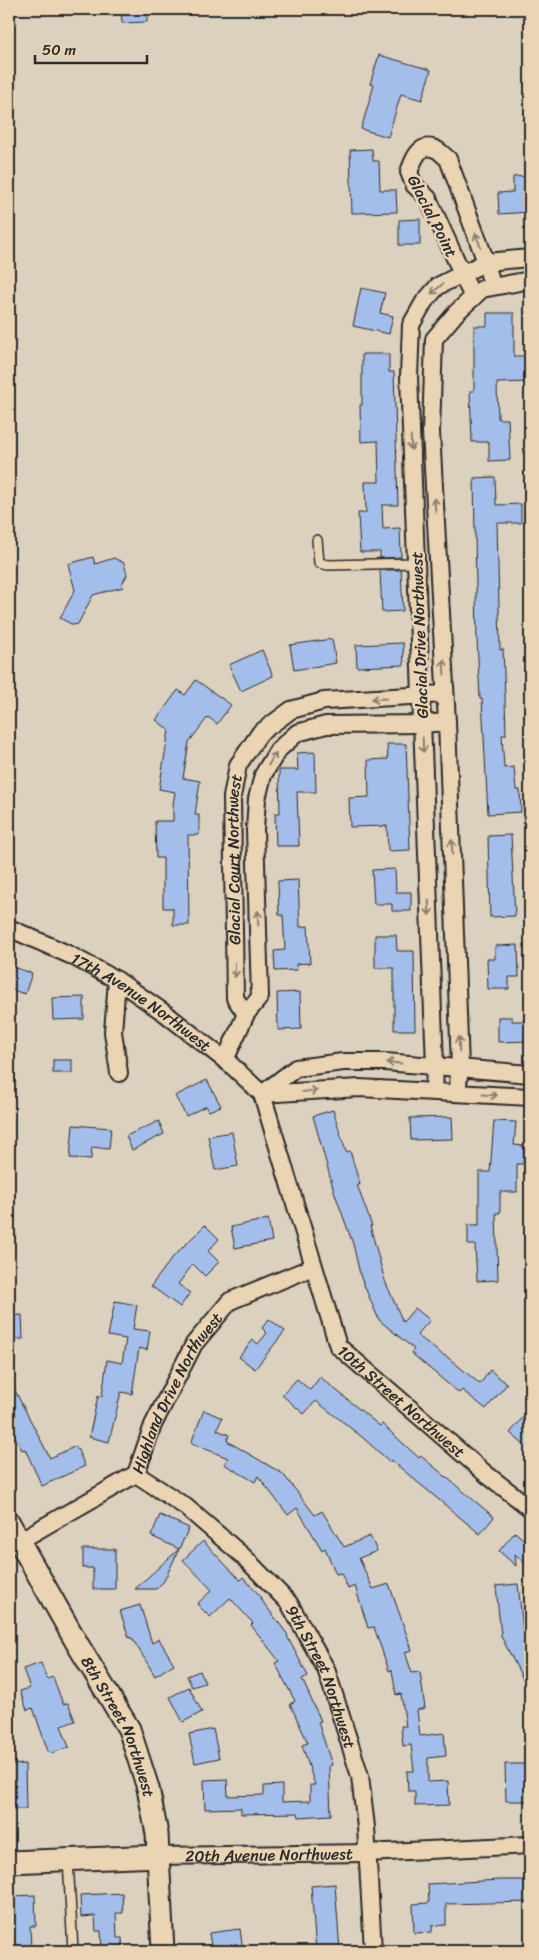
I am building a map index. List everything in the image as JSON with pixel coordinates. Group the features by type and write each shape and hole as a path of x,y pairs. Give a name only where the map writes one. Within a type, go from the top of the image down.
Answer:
{"street":[{"name":"Glacial Point","path":"473,298 428,198 414,186 409,172 416,154 425,148 435,148 448,159 486,262 492,286"},
{"name":"Glacial Drive Northwest","path":"434,1091 435,1066 409,376 411,325 424,302 438,286 486,262 530,258"},
{"path":"457,1093 460,1068 447,722 431,432 434,339 456,312 482,289 530,280"},
{"name":"Glacial Court Northwest","path":"246,1014 235,998 232,797 238,765 260,733 291,710 324,701 421,697 445,694"},
{"path":"225,1060 246,1014 260,996 255,829 257,799 263,775 278,750 297,733 326,725 447,722"},
{"name":"17th Avenue Northwest","path":"9,928 70,955 117,980 166,1014 225,1060 262,1094"},
{"path":"117,980 113,1032 119,1073"},
{"path":"262,1094 296,1068 343,1062 435,1066 530,1074"},
{"path":"262,1094 360,1088 530,1097"},
{"path":"262,1094 312,1267"},
{"name":"Highland Drive Northwest","path":"14,1532 136,1474 153,1425 194,1344 230,1301 312,1267"},
{"name":"10th Street Northwest","path":"312,1267 338,1346 486,1474 530,1508"},
{"name":"9th Street Northwest","path":"136,1474 186,1507 243,1556 289,1604 326,1669 360,1776 366,1827 373,1951"},
{"name":"8th Street Northwest","path":"14,1532 78,1645 129,1729 148,1788 157,1834 163,1951"},
{"name":"20th Avenue Northwest","path":"9,1862 159,1856 366,1853 530,1845"}],"lane":[{"path":"318,540 319,563 328,566 416,563"},
{"path":"68,1859 73,1951"}],"building":[{"path":"121,9 147,9 147,22 122,23"},
{"path":"379,55 431,70 422,100 401,94 388,137 361,129 374,85 370,84"},
{"path":"372,149 373,161 379,161 380,190 396,190 397,212 352,213 350,150"},
{"path":"530,176 530,212 499,214 498,193 513,192 513,177"},
{"path":"420,219 420,245 399,245 399,220"},
{"path":"361,288 385,293 380,313 393,316 389,334 353,326"},
{"path":"487,313 514,313 514,356 526,356 527,382 497,383 498,419 508,419 510,460 489,461 489,442 472,442 470,391 474,391 474,326 487,326"},
{"path":"362,354 389,354 389,372 394,372 398,505 382,505 383,529 400,528 401,557 380,558 380,552 360,552 358,513 366,513 365,482 379,482 378,441 361,442"},
{"path":"495,477 496,505 521,504 521,523 497,523 500,650 503,649 505,698 506,735 502,735 504,768 514,767 516,790 520,790 521,812 488,814 477,639 474,478"},
{"path":"93,557 95,564 114,558 124,563 127,575 122,584 123,587 93,595 78,624 73,625 60,618 75,590 68,564"},
{"path":"380,570 401,570 403,611 382,612"},
{"path":"332,639 336,663 294,670 290,645"},
{"path":"403,643 404,665 357,667 356,645"},
{"path":"262,650 273,676 241,691 229,665"},
{"path":"196,680 231,705 217,724 208,717 189,742 183,778 200,781 195,815 199,815 199,835 188,835 189,925 173,925 173,908 163,908 163,858 156,858 155,821 173,821 175,792 159,789 169,730 156,720 178,690 185,695"},
{"path":"387,744 406,744 410,850 388,851 387,826 350,827 349,798 369,797 368,760 388,759"},
{"path":"315,752 316,792 297,792 299,846 276,846 275,813 280,813 279,770 298,770 297,753"},
{"path":"511,835 515,916 490,917 488,836"},
{"path":"395,869 396,892 411,892 411,911 392,911 392,904 374,904 372,870"},
{"path":"298,880 300,927 308,926 310,963 296,964 297,970 275,971 274,951 285,950 283,915 279,915 278,881"},
{"path":"375,935 396,935 397,951 414,951 415,1030 394,1030 394,968 375,968"},
{"path":"518,945 519,977 509,977 509,989 488,989 487,959 495,959 495,946"},
{"path":"9,966 32,973 25,994 9,989"},
{"path":"300,992 301,1029 278,1030 277,993"},
{"path":"84,997 84,1019 53,1020 52,998"},
{"path":"498,1017 512,1017 512,1021 530,1021 530,1041 498,1042"},
{"path":"53,1060 72,1060 72,1073 53,1073"},
{"path":"207,1080 221,1106 209,1111 206,1106 186,1116 175,1096"},
{"path":"333,1110 346,1152 350,1151 360,1185 357,1185 372,1226 370,1226 385,1281 403,1322 415,1308 430,1320 417,1335 480,1384 490,1370 507,1384 486,1409 462,1390 459,1393 411,1353 414,1349 379,1320 361,1278 353,1244 334,1191 313,1116"},
{"path":"452,1117 453,1139 411,1140 410,1118"},
{"path":"159,1121 164,1134 132,1150 126,1136"},
{"path":"494,1121 516,1122 514,1145 524,1146 523,1164 517,1164 517,1192 500,1192 500,1213 496,1213 498,1280 477,1281 475,1245 468,1245 468,1225 479,1225 479,1172 490,1172"},
{"path":"73,1125 111,1128 109,1149 92,1147 91,1159 70,1158"},
{"path":"232,1132 238,1166 215,1170 208,1136"},
{"path":"268,1219 272,1241 235,1248 231,1227"},
{"path":"205,1225 219,1239 208,1251 219,1262 205,1276 193,1264 178,1284 190,1293 180,1307 151,1286 173,1257"},
{"path":"115,1301 137,1305 133,1329 150,1331 147,1350 139,1348 132,1394 121,1392 109,1442 89,1437 98,1396 102,1396 107,1360 122,1363 126,1339 108,1336"},
{"path":"22,1315 23,1339 9,1339 9,1316"},
{"path":"269,1319 285,1331 255,1369 239,1357 253,1340 258,1344 267,1333 262,1328"},
{"path":"320,1377 380,1426 382,1424 419,1458 421,1456 494,1517 480,1534 316,1401 304,1414 282,1395 297,1379 310,1390"},
{"path":"9,1379 50,1458 76,1446 85,1466 42,1486 25,1449 22,1450 9,1425"},
{"path":"204,1410 222,1418 217,1430 229,1435 227,1441 283,1474 315,1515 322,1511 344,1547 370,1536 377,1551 359,1558 373,1589 389,1584 412,1650 405,1652 412,1673 420,1672 425,1708 417,1710 420,1736 444,1733 446,1756 428,1758 428,1782 448,1781 449,1805 415,1806 415,1791 408,1791 407,1771 414,1771 411,1745 403,1746 401,1726 406,1726 401,1694 396,1695 392,1670 389,1671 374,1627 368,1628 355,1586 348,1589 341,1573 336,1574 325,1548 322,1550 297,1508 288,1515 258,1476 255,1482 224,1464 228,1458 191,1443"},
{"path":"524,1416 530,1422 530,1450 510,1433"},
{"path":"160,1515 189,1528 179,1549 151,1536"},
{"path":"515,1532 530,1545 530,1568 515,1554 516,1566 499,1551"},
{"path":"203,1541 240,1580 243,1577 261,1597 288,1635 308,1676 302,1679 321,1721 318,1722 332,1765 329,1766 331,1815 299,1817 298,1813 241,1814 241,1808 205,1809 204,1780 227,1779 228,1796 264,1795 264,1786 282,1785 282,1802 310,1801 310,1785 315,1785 302,1745 308,1743 290,1704 295,1701 275,1663 279,1661 251,1625 253,1623 230,1598 210,1617 197,1604 212,1590 183,1560"},
{"path":"83,1549 115,1549 115,1589 93,1589 93,1568 83,1568"},
{"path":"179,1549 164,1581 156,1589 135,1589"},
{"path":"518,1584 523,1630 530,1645 530,1693 501,1636 496,1586"},
{"path":"140,1605 152,1643 159,1639 174,1664 155,1676 132,1638 129,1638 120,1611"},
{"path":"41,1663 47,1679 53,1677 63,1704 68,1703 75,1721 61,1726 69,1747 49,1754 33,1708 27,1710 20,1691 30,1688 23,1669"},
{"path":"200,1671 205,1683 192,1687 187,1676"},
{"path":"189,1687 202,1712 183,1722 170,1697"},
{"path":"213,1729 219,1758 195,1763 189,1734"},
{"path":"25,1764 26,1809 9,1809 9,1765"},
{"path":"505,1764 526,1764 527,1801 506,1801"},
{"path":"530,1880 530,1902 446,1904 446,1925 432,1926 432,1932 414,1933 413,1904 429,1903 428,1884"},
{"path":"335,1884 340,1951 316,1951 311,1886"},
{"path":"122,1893 123,1913 116,1913 117,1938 122,1938 123,1951 102,1951 101,1931 96,1931 95,1916 81,1917 80,1895"},
{"path":"35,1895 36,1926 30,1926 31,1951 10,1951 9,1937 13,1937 12,1896"},
{"path":"240,1929 243,1951 212,1951 209,1933"}]}
